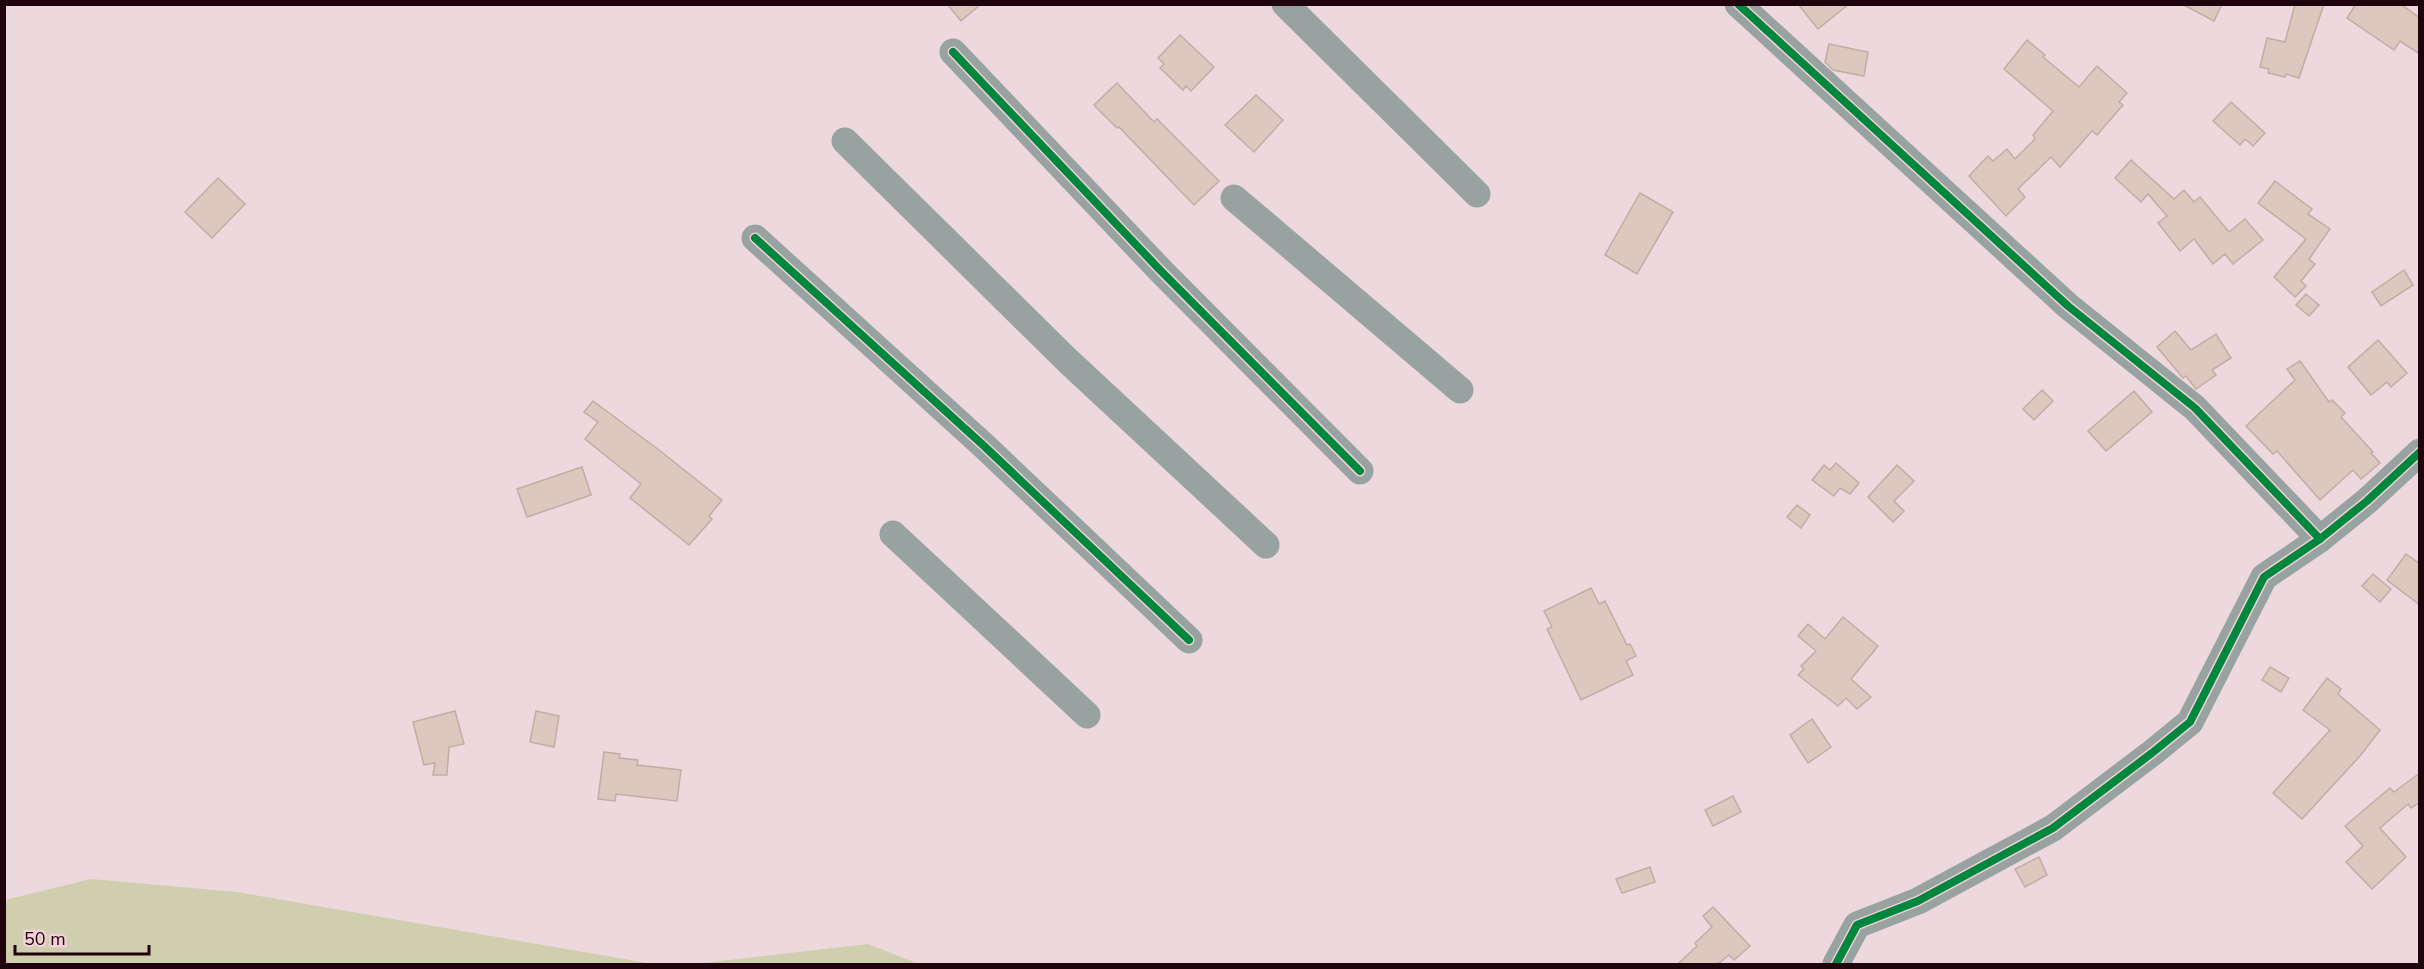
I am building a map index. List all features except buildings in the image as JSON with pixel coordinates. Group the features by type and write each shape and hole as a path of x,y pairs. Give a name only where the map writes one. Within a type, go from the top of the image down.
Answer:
{"street":[{"path":"1285,4 1477,194"},
{"path":"1738,4 2068,306 2195,408 2320,539"},
{"path":"953,51 1160,270 1360,471"},
{"path":"845,141 1068,362 1266,545"},
{"path":"1234,198 1460,390"},
{"path":"755,238 983,445 1189,640"},
{"path":"1836,964 1857,925 1918,901 2053,828 2190,722 2264,577 2320,539 2367,501 2420,452"},
{"path":"893,534 1087,715"}],"green space":[{"path":"91,879 237,892 653,964 5,964 5,900"},
{"path":"868,944 919,964 694,964"}],"cycle path":[{"path":"1738,4 2068,306 2195,408 2320,539"},
{"path":"953,52 1160,270 1360,471"},
{"path":"755,238 983,445 1189,640"},
{"path":"1836,964 1857,925 1918,901 2053,828 2190,722 2264,577 2320,539 2367,501 2420,452"}]}
